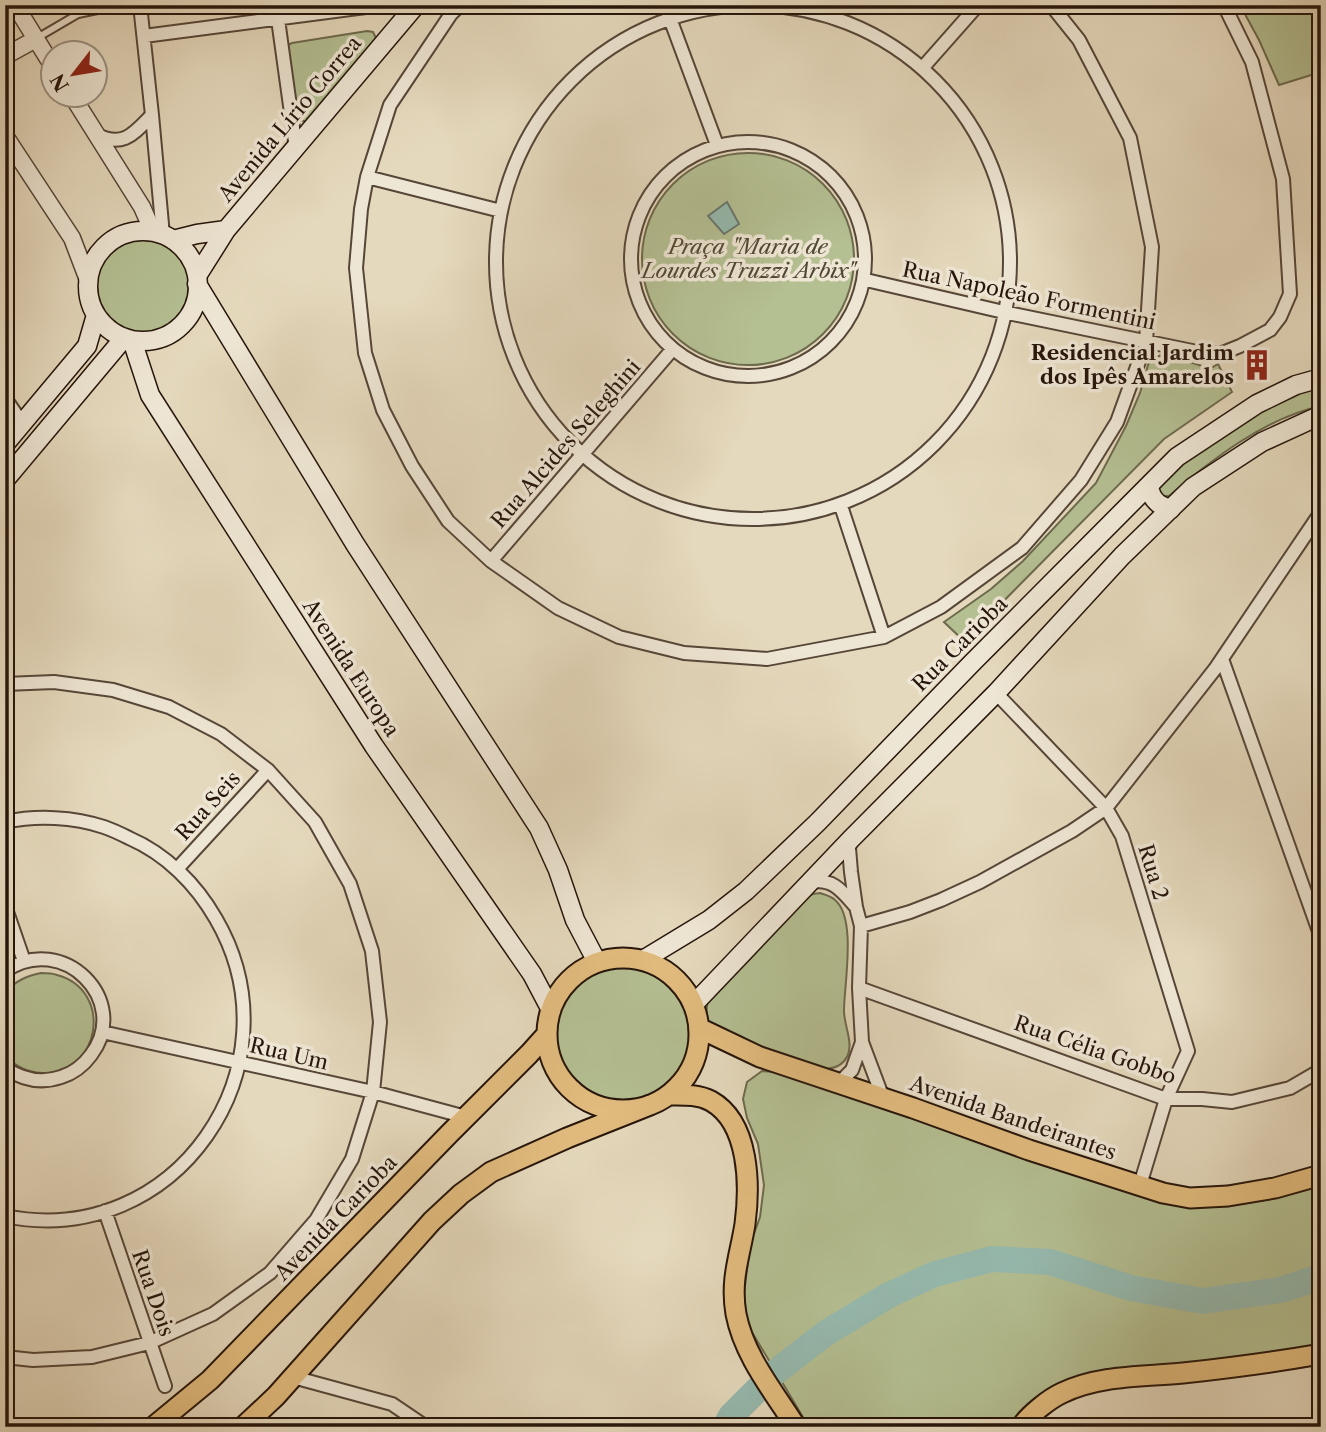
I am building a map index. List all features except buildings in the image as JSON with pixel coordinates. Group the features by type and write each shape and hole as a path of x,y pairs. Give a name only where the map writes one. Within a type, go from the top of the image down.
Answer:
{"main road":[{"name":"Avenida Lírio Correa","path":"197,280 226,230 416,5"},
{"name":"Avenida Lírio Correa","path":"163,236 226,230"},
{"path":"197,280 196,300 190,316 164,337 148,341 128,339 108,329 96,315 89,298 88,281 93,263 103,248 118,237 135,232 163,236 184,250 192,262 197,280 355,544 539,828 558,870 575,920 597,962"},
{"path":"5,444 87,346 96,315"},
{"path":"5,480 128,339"},
{"name":"Avenida Europa","path":"128,339 150,395 374,746 532,974 551,1010"},
{"name":"Rua Carioba","path":"643,960 709,920 746,891 818,822 1177,457 1247,410 1296,385 1321,378"},
{"path":"693,1004 996,693 1122,556 1193,487 1262,442 1318,417"},
{"path":"1149,486 1153,499 1171,509"},
{"path":"243,1427 276,1396 432,1221 461,1194 491,1172 650,1105 669,1095 682,1081 692,1065 698,1047 699,1028 693,1004 681,985 664,970 643,960 620,957 597,962 577,972 561,989 551,1010 547,1034 551,1058 562,1079 580,1096 602,1107 626,1110 650,1105"},
{"name":"Avenida Bandeirantes","path":"699,1028 760,1057 1029,1150 1190,1198 1228,1196 1275,1188 1321,1175"},
{"name":"Avenida Carioba","path":"153,1427 217,1374 547,1034"},
{"path":"669,1095 710,1100 730,1119 738,1134 744,1154 747,1202 736,1267 736,1311 748,1349 796,1427"},
{"path":"1021,1424 1060,1393 1103,1379 1184,1373 1321,1354"}],"street":[{"path":"15,5 38,41"},
{"path":"140,5 163,236"},
{"path":"144,37 276,12 382,5"},
{"path":"460,5 451,14 390,105 367,177 361,209 356,268 365,353 383,410 412,466 448,521 491,561 558,608 619,637 684,653 767,659 884,637 942,607 1022,548 1081,480 1117,422 1146,342 1152,247 1130,138 1079,40 1051,5"},
{"path":"664,5 717,145"},
{"path":"925,65 978,5"},
{"name":"Rua Napoleão Formentini","path":"866,280 1202,353 1220,354 1270,330 1280,317 1290,293 1283,179 1252,62 1224,5"},
{"path":"733,7 796,10 856,28 925,65 963,113 999,177 1015,249 1008,313 972,397 918,460 841,506 773,518 702,519 639,492 583,454 529,388 496,316 494,233 514,163 552,101 606,52 670,20 733,7"},
{"path":"276,12 296,149"},
{"path":"5,56 36,38"},
{"path":"79,108 163,236"},
{"path":"95,134 109,141 127,138 152,115"},
{"path":"5,136 72,238 88,281"},
{"path":"761,142 797,152 828,173 851,203 864,238 866,280 854,311 833,341 804,363 769,375 732,376 697,365 671,351 645,314 632,280 631,244 641,209 662,178 690,156 717,145 761,142"},
{"path":"367,177 500,211"},
{"name":"Rua Alcides Seleghini","path":"491,561 671,351"},
{"path":"5,398 22,424"},
{"path":"841,506 884,637"},
{"path":"861,926 910,912 970,886 1072,831 1105,808 1222,659 1321,512"},
{"path":"1222,659 1321,937"},
{"path":"5,684 54,682 113,690 169,707 221,734 268,769 315,822 350,884 372,951 380,1021 373,1092 352,1159 316,1220 270,1273 213,1314 149,1343 92,1357 33,1360 5,1357"},
{"name":"Rua 2","path":"996,693 1105,808 1122,836 1188,1051 1166,1099 1140,1185"},
{"name":"Rua Seis","path":"177,869 268,769"},
{"path":"5,822 20,818 62,818 104,827 143,844 177,869 206,901 227,938 240,978 245,1020 240,1063 230,1096 214,1128 192,1155 167,1179 137,1198 105,1211 64,1220 23,1220 5,1216"},
{"path":"851,839 851,872 861,926 859,988 862,1042 883,1098"},
{"path":"811,882 820,880 838,886 856,907"},
{"path":"5,906 24,961"},
{"path":"5,971 24,961 59,961 76,969 89,981 98,996 103,1014 102,1032 96,1049 85,1064 69,1075 52,1080 33,1081 5,1068"},
{"name":"Rua Célia Gobbo","path":"859,988 1166,1099 1232,1102 1290,1088 1321,1070"},
{"name":"Rua Um","path":"102,1032 373,1092 466,1117"},
{"path":"839,1083 852,1070 862,1042"},
{"name":"Rua Dois","path":"105,1211 165,1386"},
{"path":"293,1377 392,1404 426,1427"}],"lane":[{"path":"36,38 78,15 122,5"}],"green space":[{"path":"1240,5 1321,5 1321,72 1279,85"},
{"path":"373,32 377,40 308,121 296,118 286,46"},
{"name":"Praça \"Maria de Lourdes Truzzi Arbix\"","path":"748,153 789,161 823,184 846,218 854,259 846,300 823,334 789,357 748,365 707,357 673,334 650,300 642,259 650,218 673,184 707,161"},
{"path":"143,239 161,243 176,253 186,268 190,286 186,304 176,319 161,329 143,333 125,329 110,319 100,304 96,286 100,268 110,253 125,243"},
{"path":"1161,355 1202,366 1213,367 1218,364 1232,392 1164,439 964,641 944,622 991,589 1023,561 1096,483 1126,426 1148,365 1151,360"},
{"path":"1321,382 1321,406 1259,430 1203,468 1169,496 1162,496 1156,489 1181,460 1248,414"},
{"path":"820,893 833,899 842,909 848,936 844,1011 849,1050 842,1063 827,1069 715,1031 706,1012 709,998 806,898"},
{"path":"623,964 649,969 672,984 687,1007 692,1033 687,1059 672,1082 649,1097 623,1102 597,1097 574,1082 559,1059 554,1033 559,1007 574,984 597,969"},
{"path":"41,973 55,974 75,984 87,997 93,1013 93,1031 88,1047 77,1061 62,1070 42,1073 22,1068 5,1054 5,992 22,979"},
{"path":"762,1071 774,1072 835,1092 1125,1191 1189,1208 1230,1206 1277,1198 1321,1186 1321,1345 1272,1354 1101,1371 1056,1385 1004,1427 809,1427 750,1329 743,1302 750,1245 760,1217 764,1185 758,1144 747,1118 743,1099 747,1082"}],"water":[{"path":"727,202 739,224 724,234 708,216"}],"waterway":[{"path":"725,1427 731,1416 773,1374 826,1333 889,1295 935,1274 992,1259 1050,1262 1131,1288 1203,1301 1280,1290 1321,1277"}],"place":[{"name":"Residencial Jardim dos Ipês Amarelos","path":"1257,365"}]}
